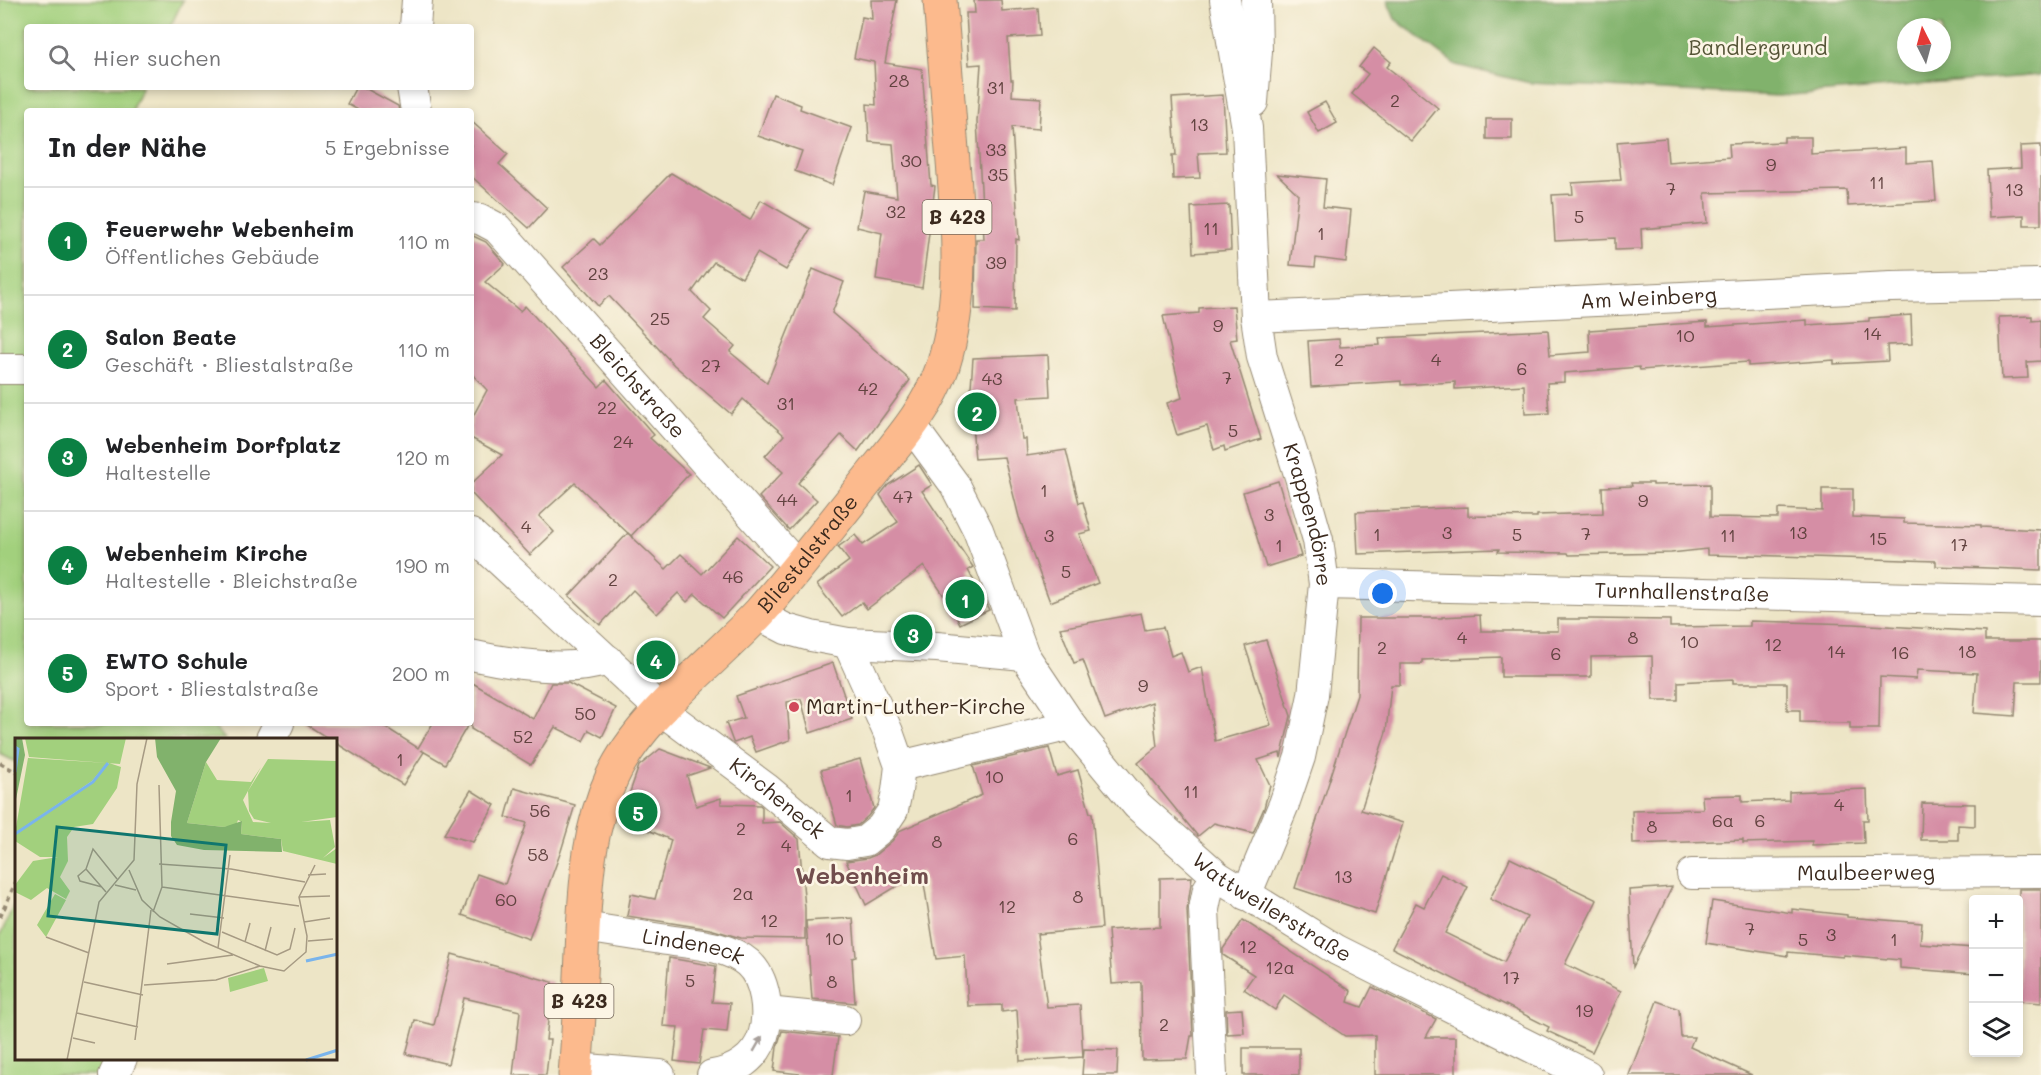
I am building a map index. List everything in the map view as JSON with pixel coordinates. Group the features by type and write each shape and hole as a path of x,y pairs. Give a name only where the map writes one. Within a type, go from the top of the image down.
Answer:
{"main road":[{"name":"Bliestalstraße","path":"575,1072 586,877 591,840 612,777 632,743 661,710 757,614 798,567 911,425 942,368 951,334 959,267 956,194 940,0"}],"street":[{"path":"415,24 417,0"},
{"path":"1225,0 1247,128"},
{"path":"1247,128 1253,102 1257,51 1256,0"},
{"path":"412,90 416,108"},
{"name":"Krappendörre","path":"1246,895 1284,804 1300,757 1313,695 1324,584 1318,540 1262,357 1256,317 1247,128"},
{"name":"Bleichstraße","path":"474,218 497,228 798,567"},
{"name":"Am Weinberg","path":"1256,317 1868,288 2041,284"},
{"path":"0,369 24,369"},
{"name":"Wattweilerstraße","path":"911,425 954,485 978,530 1024,655 1071,725 1137,805 1217,876 1337,950 1587,1075"},
{"path":"474,537 661,710"},
{"name":"Turnhallenstraße","path":"1324,584 2041,602"},
{"path":"757,614 786,629 848,643 937,647 1024,655"},
{"name":"Kircheneck","path":"661,710 766,788 830,842 848,844 866,841 881,828 893,810 900,766 888,732 848,643"},
{"path":"474,656 491,660 572,668 609,660"},
{"path":"900,766 1071,725"},
{"name":"Maulbeerweg","path":"1692,874 2041,872"},
{"path":"1212,1075 1204,909 1208,889 1217,876"},
{"name":"Lindeneck","path":"584,927 702,946 730,953 749,964 761,983 767,1012 761,1044 746,1062 725,1074 712,1075"},
{"path":"767,1012 845,1020"},
{"path":"114,1075 122,1060"},
{"path":"575,1072 660,1075"}],"path":[{"path":"0,763 15,771"},
{"path":"0,917 15,884"}],"green space":[{"path":"0,0 183,0 171,24 24,24 24,90 141,90 133,108 24,108 24,355 0,355"},
{"name":"Bandlergrund","path":"1387,0 2041,0 2041,75 1778,96 1530,83 1456,65 1395,19"},
{"path":"24,366 24,726 214,726 224,738 15,738 15,762 0,754 0,368"},
{"path":"15,902 15,1060 116,1060 109,1075 0,1075 0,936"}],"building":[{"path":"871,0 897,0 885,63 922,69 931,185 935,186 922,288 876,280 882,233 857,227 864,191 897,197 893,144 869,142 867,104 876,105 874,62 854,58 862,17 872,19"},
{"path":"974,0 1001,0 1002,11 1038,8 1040,36 1008,38 1011,80 1013,80 1012,96 1041,98 1039,129 1012,127 1019,240 1016,239 1015,311 975,309 976,239 984,239 977,122 981,64 969,65 966,13 975,13"},
{"path":"1374,48 1391,62 1387,67 1438,108 1411,141 1352,94 1368,74 1359,67"},
{"path":"354,90 369,90 398,108 354,108 347,104"},
{"path":"773,94 801,105 800,109 852,128 832,185 795,171 802,151 758,136"},
{"path":"1223,95 1226,152 1198,153 1200,178 1173,179 1172,155 1176,155 1172,98"},
{"path":"1325,102 1337,123 1319,133 1307,112"},
{"path":"1486,119 1512,119 1512,139 1486,139"},
{"path":"474,124 508,154 499,164 547,208 529,228 474,179"},
{"path":"1784,137 1811,137 1811,154 1906,148 1906,163 1933,161 1936,201 1848,206 1847,190 1705,193 1707,223 1641,229 1642,249 1615,250 1615,238 1555,241 1552,195 1573,194 1572,183 1621,180 1617,142 1666,138 1668,162 1730,157 1729,144 1784,142"},
{"path":"2041,145 2041,225 2024,225 2024,215 1989,217 1987,170 2021,168 2020,146"},
{"path":"671,173 750,220 761,200 811,229 786,270 757,253 742,278 714,262 692,292 711,311 704,319 735,346 730,352 767,383 813,269 844,282 832,313 910,380 858,451 841,435 798,483 817,500 789,530 759,497 783,472 765,456 784,435 743,399 731,414 674,365 609,296 598,306 563,267 594,239 600,245"},
{"path":"1277,174 1326,179 1323,207 1351,210 1346,262 1316,258 1315,267 1290,265 1298,194"},
{"path":"1229,205 1231,250 1193,253 1191,207"},
{"path":"474,236 486,242 505,264 485,282 520,311 525,306 599,387 606,380 654,435 650,438 689,474 631,536 575,483 539,516 554,532 530,555 474,496 474,481 502,455 474,440 474,414 487,390 474,376"},
{"path":"1234,306 1237,339 1230,340 1261,439 1225,451 1224,446 1214,450 1207,426 1177,435 1167,403 1182,398 1163,316 1199,313 1199,308"},
{"path":"1911,315 1912,344 1887,345 1888,361 1834,364 1834,360 1748,366 1748,362 1564,373 1564,382 1547,383 1549,413 1525,414 1524,385 1455,389 1455,382 1401,385 1401,381 1311,387 1308,341 1339,339 1340,347 1380,345 1379,338 1548,330 1550,355 1590,352 1589,330 1707,322 1707,327 1807,320 1807,325 1869,321 1869,318"},
{"path":"2032,316 2032,321 2041,320 2041,361 2027,362 2028,378 2002,379 1999,317"},
{"path":"1048,355 1050,396 1018,398 1022,439 1026,439 1027,456 1066,450 1079,503 1083,502 1091,531 1079,534 1098,583 1050,602 1019,517 1004,457 975,459 970,402 973,358"},
{"path":"919,465 932,485 922,491 973,567 968,570 989,610 960,624 951,606 924,566 867,609 862,602 842,617 817,585 849,561 838,547 855,535 863,545 898,522 880,495 888,485"},
{"path":"1278,481 1301,556 1266,567 1243,492"},
{"path":"1631,483 1710,484 1710,517 1778,518 1778,509 1822,511 1822,489 1853,489 1853,517 1904,519 1904,523 1981,525 1981,527 2041,530 2041,570 1936,566 1936,561 1707,555 1707,549 1671,553 1569,555 1568,553 1498,552 1499,549 1358,554 1356,512 1468,507 1468,516 1537,517 1537,515 1603,513 1602,487 1632,486"},
{"path":"628,533 666,569 681,554 702,574 738,536 770,566 722,618 695,594 687,602 678,593 657,614 633,590 600,625 569,596"},
{"path":"1141,613 1145,630 1163,627 1171,656 1181,652 1188,672 1202,667 1215,741 1271,725 1245,646 1266,640 1291,716 1281,758 1280,753 1258,760 1270,785 1264,808 1253,833 1214,823 1198,836 1138,763 1157,747 1152,702 1105,719 1083,660 1074,663 1060,628"},
{"path":"1480,615 1481,631 1558,631 1558,619 1590,619 1670,620 1670,627 1750,626 1750,621 1854,624 1985,632 1985,641 2041,641 2041,682 2017,682 2015,716 1974,713 1977,673 1917,670 1916,679 1880,677 1879,729 1850,729 1850,723 1800,722 1800,710 1787,710 1787,683 1733,683 1733,679 1678,682 1678,700 1653,700 1652,656 1591,657 1591,677 1501,677 1501,657 1422,660 1422,664 1400,664 1400,685 1391,685 1386,732 1361,810 1403,823 1375,914 1295,888 1357,695 1358,618 1442,618"},
{"name":"Martin-Luther-Kirche","path":"833,663 852,719 810,733 801,699 787,702 790,740 756,752 750,737 733,742 726,723 744,718 736,696"},
{"path":"551,683 568,683 616,708 602,737 589,730 583,741 555,727 531,765 471,729 471,726 474,726 474,684 533,719"},
{"path":"309,726 384,726 418,748 431,726 467,726 445,764 421,750 424,752 403,785 338,744 338,738 327,738"},
{"path":"1049,748 1057,776 1078,770 1090,813 1092,813 1102,928 1037,934 1047,1007 1080,1005 1083,1057 1020,1061 1017,1010 1002,1012 1002,1005 968,1006 965,956 936,959 922,871 866,905 846,861 875,855 901,830 982,795 973,766"},
{"path":"660,749 710,768 687,776 696,806 721,798 721,804 760,805 762,823 780,822 799,839 805,908 805,939 741,938 710,929 627,916 631,894 655,899 671,840 621,818 639,766"},
{"path":"860,759 874,808 858,825 847,827 837,825 821,770"},
{"path":"514,788 575,805 529,939 462,915 477,874 505,884 527,823 506,817"},
{"path":"1867,789 1868,820 1863,820 1864,843 1812,845 1812,841 1743,843 1743,840 1633,844 1632,811 1703,809 1702,796 1742,795 1742,802 1789,800 1789,792"},
{"path":"471,790 495,805 473,842 444,834"},
{"path":"1922,803 1975,804 1975,826 1958,825 1958,840 1921,840"},
{"path":"1510,858 1597,900 1565,964 1621,991 1592,1052 1547,1031 1549,1027 1392,948 1416,903 1424,907 1441,874 1468,887 1445,933 1504,962 1527,917 1490,899"},
{"path":"1192,877 1187,910 1193,1036 1191,1036 1187,1059 1142,1060 1141,982 1112,984 1108,930 1160,927 1160,878"},
{"path":"1672,887 1633,967 1629,890"},
{"path":"2019,889 2041,889 2041,1003 2023,1001 2023,895 2019,895"},
{"path":"1712,901 1792,913 1792,909 1847,915 1847,917 1922,923 1920,944 1969,948 1969,974 1900,968 1900,960 1788,952 1788,956 1706,943"},
{"path":"853,918 856,957 852,958 855,1003 812,999 806,921"},
{"path":"1243,920 1351,991 1348,1002 1362,1007 1372,987 1436,1019 1426,1037 1456,1037 1456,1075 1375,1075 1375,1035 1345,1036 1284,995 1275,1010 1244,989 1254,975 1223,955 1223,949"},
{"path":"452,954 552,982 546,1040 550,1040 546,1075 513,1075 520,1011 464,998 448,1064 406,1054 415,1020 434,1025"},
{"path":"669,958 716,966 712,1002 730,1003 727,1032 704,1030 699,1064 674,1061 678,1027 663,1026"},
{"path":"1657,1001 1679,1009 1681,1037 1694,1037 1690,1047 1752,1075 1629,1075"},
{"path":"1242,1009 1244,1033 1227,1034 1226,1010"},
{"path":"782,1031 838,1037 833,1075 774,1071"},
{"path":"1243,1048 1299,1048 1299,1075 1243,1075"},
{"path":"1084,1049 1118,1050 1117,1075 1082,1075"}],"place":[{"name":"Salon Beate","path":"977,412"},
{"name":"Feuerwehr Webenheim","path":"965,599"},
{"name":"Webenheim Dorfplatz","path":"913,634"},
{"name":"Webenheim Kirche","path":"656,660"},
{"name":"Martin-Luther-Kirche","path":"794,707"},
{"name":"EWTO Schule","path":"638,812"}],"district":[{"name":"Webenheim","path":"862,876"}]}
